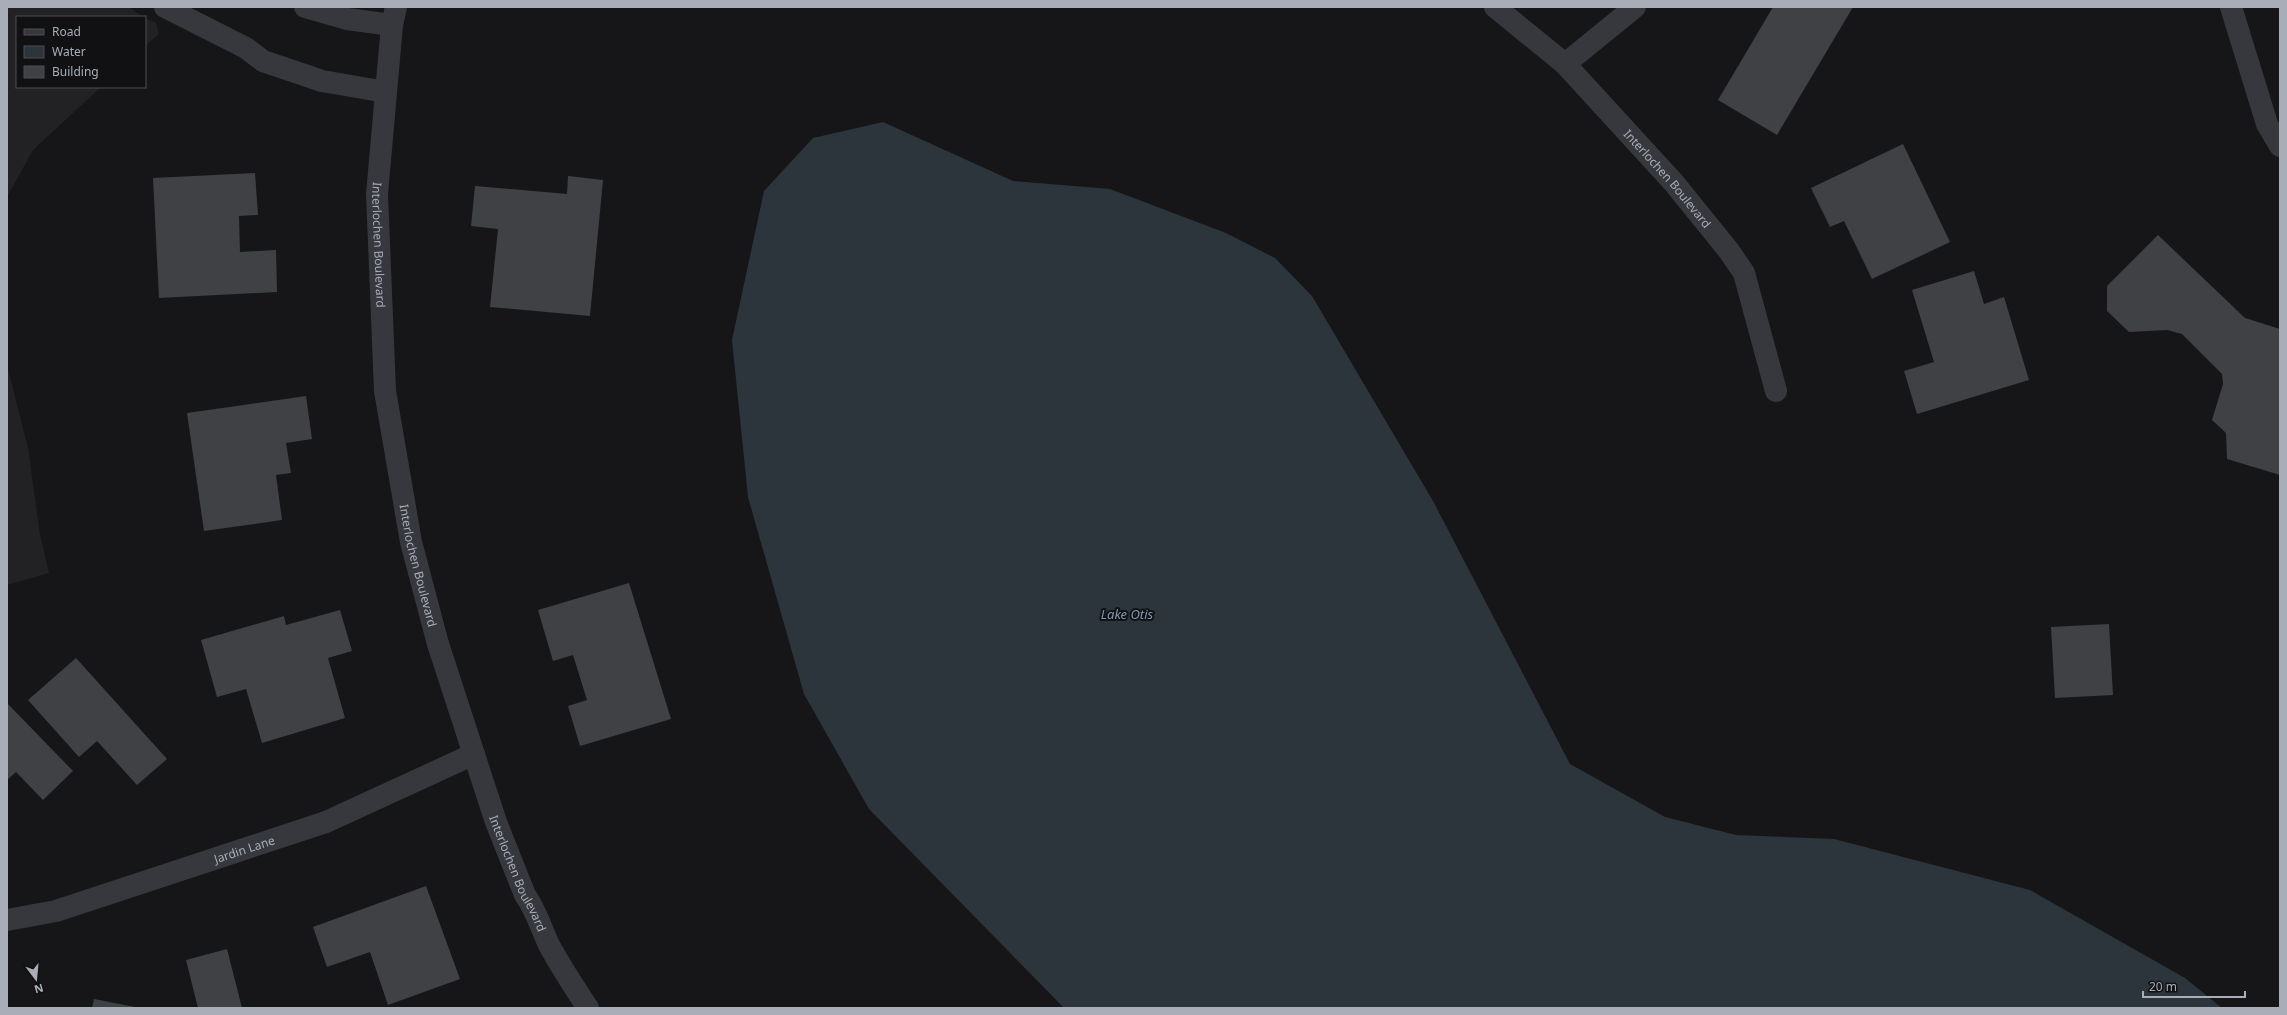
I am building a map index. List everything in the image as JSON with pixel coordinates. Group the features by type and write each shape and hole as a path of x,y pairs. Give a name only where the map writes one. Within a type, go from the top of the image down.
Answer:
{"street":[{"path":"165,7 246,48 263,61 322,81 386,92"},
{"name":"Interlochen Boulevard","path":"305,7 347,19 394,16 377,194 385,391 411,542 438,644 496,822 525,895 573,988 588,1008"},
{"name":"Interlochen Boulevard","path":"1495,7 1565,64 1674,183 1729,251 1744,273 1776,391"},
{"path":"1565,64 1635,7"},
{"path":"2231,7 2267,124 2280,146"},
{"name":"Jardin Lane","path":"7,920 64,908 326,822 474,754"}],"shaded area":[{"path":"7,7 129,7 142,16 16,16 16,88 100,88 33,150 7,197"},
{"path":"146,18 156,23 159,34 146,45"},
{"path":"7,365 28,448 40,535 49,573 7,585"}],"water":[{"name":"Lake Otis","path":"883,122 1013,181 1110,189 1226,233 1275,258 1312,296 1433,501 1570,764 1665,817 1736,835 1834,839 2030,890 2185,978 2222,1008 1064,1008 869,809 804,694 748,497 732,340 764,191 813,138"}],"building":[{"path":"1773,7 1853,7 1777,135 1718,100"},
{"path":"1903,144 1950,242 1872,279 1844,221 1830,227 1811,188"},
{"path":"255,173 258,215 239,216 240,252 276,250 277,292 159,298 153,178"},
{"path":"568,176 603,180 590,316 490,307 498,229 471,226 475,186 567,194"},
{"path":"2158,235 2245,318 2280,329 2280,475 2227,459 2226,433 2212,420 2223,384 2222,374 2182,334 2167,330 2129,332 2107,311 2107,286"},
{"path":"1974,271 1984,304 2004,297 2029,380 1917,414 1904,371 1934,362 1912,290"},
{"path":"306,396 312,439 286,443 291,473 276,475 282,520 204,531 187,413"},
{"path":"629,583 671,719 580,746 568,706 587,700 573,655 553,661 538,610"},
{"path":"340,610 352,651 328,658 345,718 262,743 246,689 217,697 201,640 284,616 286,625"},
{"path":"2109,624 2113,695 2055,698 2051,627"},
{"path":"76,658 167,759 137,785 97,741 79,757 28,700"},
{"path":"7,703 73,771 43,800 16,772 7,780"},
{"path":"426,886 460,979 388,1005 370,952 327,967 313,927"},
{"path":"227,949 242,1008 198,1008 186,960"},
{"path":"94,999 135,1007 135,1008 92,1008"}]}
